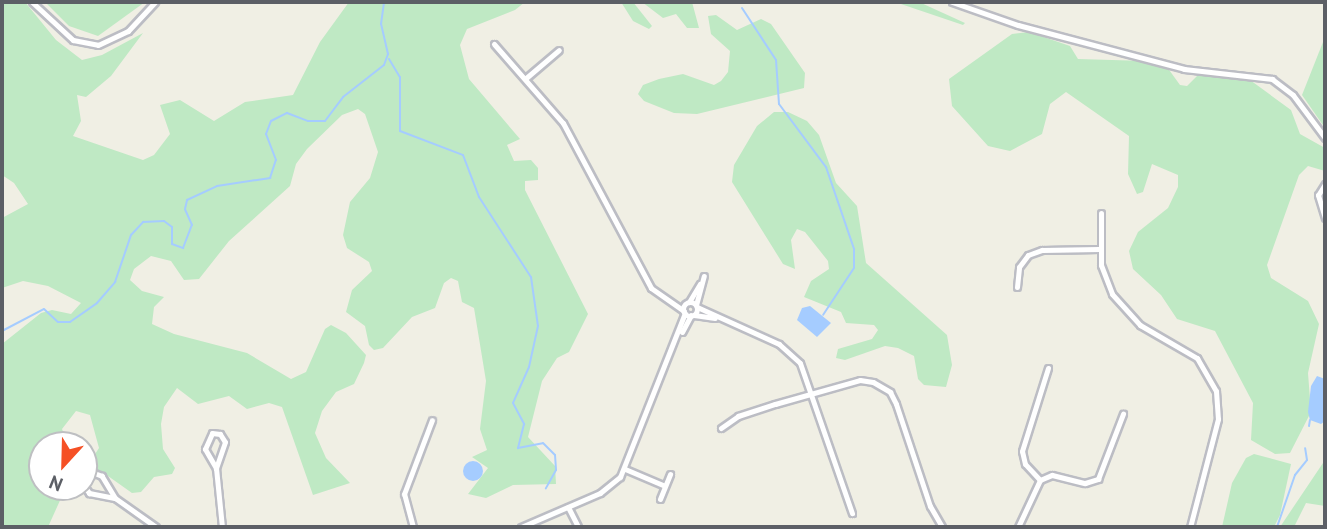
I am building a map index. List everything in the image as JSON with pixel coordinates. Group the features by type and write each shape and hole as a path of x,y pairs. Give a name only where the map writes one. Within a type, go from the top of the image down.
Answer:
{"street":[{"path":"32,2 73,40 98,45 128,31 155,2"},
{"path":"952,2 1146,60 1272,79 1293,95 1325,138"},
{"path":"495,44 563,123 651,288 688,313 715,318"},
{"path":"527,78 559,50"},
{"path":"1325,184 1318,195 1318,207 1325,218"},
{"path":"1101,213 1099,250 1106,280 1127,314 1197,358 1214,382 1218,419 1190,527"},
{"path":"1017,287 1019,267 1028,255 1042,250 1099,250"},
{"path":"522,527 600,493 625,469 688,313 688,302 703,278 696,306 688,313"},
{"path":"667,299 688,302 715,318 786,349 800,363 814,393 852,513"},
{"path":"1040,480 1025,464 1022,451 1048,368"},
{"path":"721,428 738,416 860,380 890,393 942,527"},
{"path":"1018,527 1040,480 1052,475 1086,483 1098,479 1123,414"},
{"path":"413,527 404,494 432,420"},
{"path":"216,468 225,442 220,434 212,433 205,449 216,468 222,527"},
{"path":"625,469 665,486"},
{"path":"115,498 89,493 84,486 87,478 94,473 102,476 115,498 156,527"},
{"path":"660,499 670,474"},
{"path":"568,507 578,527"}],"green space":[{"path":"2,2 25,2 56,40 82,60 102,55 143,33 111,76 86,97 77,95 81,121 73,136 143,160 154,155 170,134 160,105 180,100 214,121 245,102 293,95 320,42 349,2 525,2 515,10 467,29 460,45 469,79 520,139 507,145 514,161 531,160 538,168 538,180 525,181 525,190 588,314 569,352 557,358 542,381 528,437 555,466 556,484 513,485 486,498 468,494 488,468 472,457 487,450 480,429 486,381 474,308 462,302 458,281 451,278 444,283 435,308 412,317 383,348 374,350 369,345 365,326 346,312 352,290 372,271 369,262 347,248 343,235 350,202 370,178 378,152 365,114 358,109 342,115 307,149 296,164 290,186 229,241 199,279 184,280 171,261 151,256 134,269 130,280 142,291 164,297 154,307 152,324 174,334 247,353 291,379 306,372 325,329 331,325 346,333 366,355 364,363 354,384 336,392 322,411 315,433 326,458 350,483 313,495 282,407 269,403 247,409 229,396 198,404 177,388 164,407 161,424 163,449 175,468 172,474 154,477 141,492 132,493 98,472 98,431 94,431 90,415 76,411 63,431 28,431 28,501 60,501 48,527 2,527 2,344 41,313 52,310 71,314 81,303 48,286 23,281 2,288 2,218 28,204 14,183 2,175"},
{"path":"45,2 145,2 98,36 69,26"},
{"path":"621,2 633,2 652,26 649,29 633,21"},
{"path":"642,2 692,2 699,28 687,28 676,14 663,18"},
{"path":"895,2 919,2 965,23 963,25"},
{"path":"716,15 737,30 761,19 771,24 805,73 804,88 697,114 674,113 644,101 638,94 643,85 659,79 683,74 714,85 721,81 728,72 730,51 711,34 708,16"},
{"path":"1029,32 1070,46 1078,59 1146,61 1167,67 1180,85 1187,86 1199,74 1250,80 1291,110 1300,134 1325,148 1325,171 1308,166 1299,175 1267,265 1271,278 1308,301 1319,324 1308,373 1311,412 1290,453 1275,454 1251,440 1253,403 1215,331 1177,319 1161,295 1133,269 1129,251 1138,232 1168,208 1178,187 1178,175 1152,164 1143,192 1137,194 1128,174 1129,136 1066,92 1050,104 1042,134 1010,151 988,146 952,106 949,79 1012,34"},
{"path":"1325,37 1325,128 1302,95"},
{"path":"774,112 788,112 807,121 819,135 836,183 857,206 866,263 947,335 952,365 946,387 924,385 918,379 914,356 898,348 885,346 845,360 836,358 838,349 872,339 878,330 874,325 846,323 841,312 804,297 811,281 829,269 828,261 805,232 797,229 791,240 795,269 783,264 732,182 734,165 757,126"},
{"path":"1254,454 1291,464 1280,515 1274,527 1222,527 1232,483 1246,458"},
{"path":"1325,460 1325,506 1306,503 1294,527 1280,527"}],"water":[{"path":"810,306 831,323 817,337 797,320 802,308"},
{"path":"1317,376 1325,379 1325,421 1321,424 1310,420 1308,412 1311,386"},
{"path":"473,461 480,464 483,471 480,478 473,481 466,478 463,471 466,464"}],"waterway":[{"path":"2,331 44,309 58,322 70,322 97,303 115,282 131,235 143,222 164,221 172,227 172,244 183,248 192,225 185,209 187,200 217,186 270,178 276,160 266,134 271,121 287,113 308,121 325,121 343,97 384,65 388,54 381,24 384,2"},
{"path":"742,8 776,60 779,104 826,167 854,249 854,268 823,315"},
{"path":"389,59 400,77 400,131 463,155 479,197 531,277 538,326 529,367 513,403 524,424 518,448 543,443 555,455 556,470 546,488"},
{"path":"2,353 2,369"},
{"path":"1309,426 1310,420"},
{"path":"1277,527 1295,475 1307,460 1305,448"}]}
